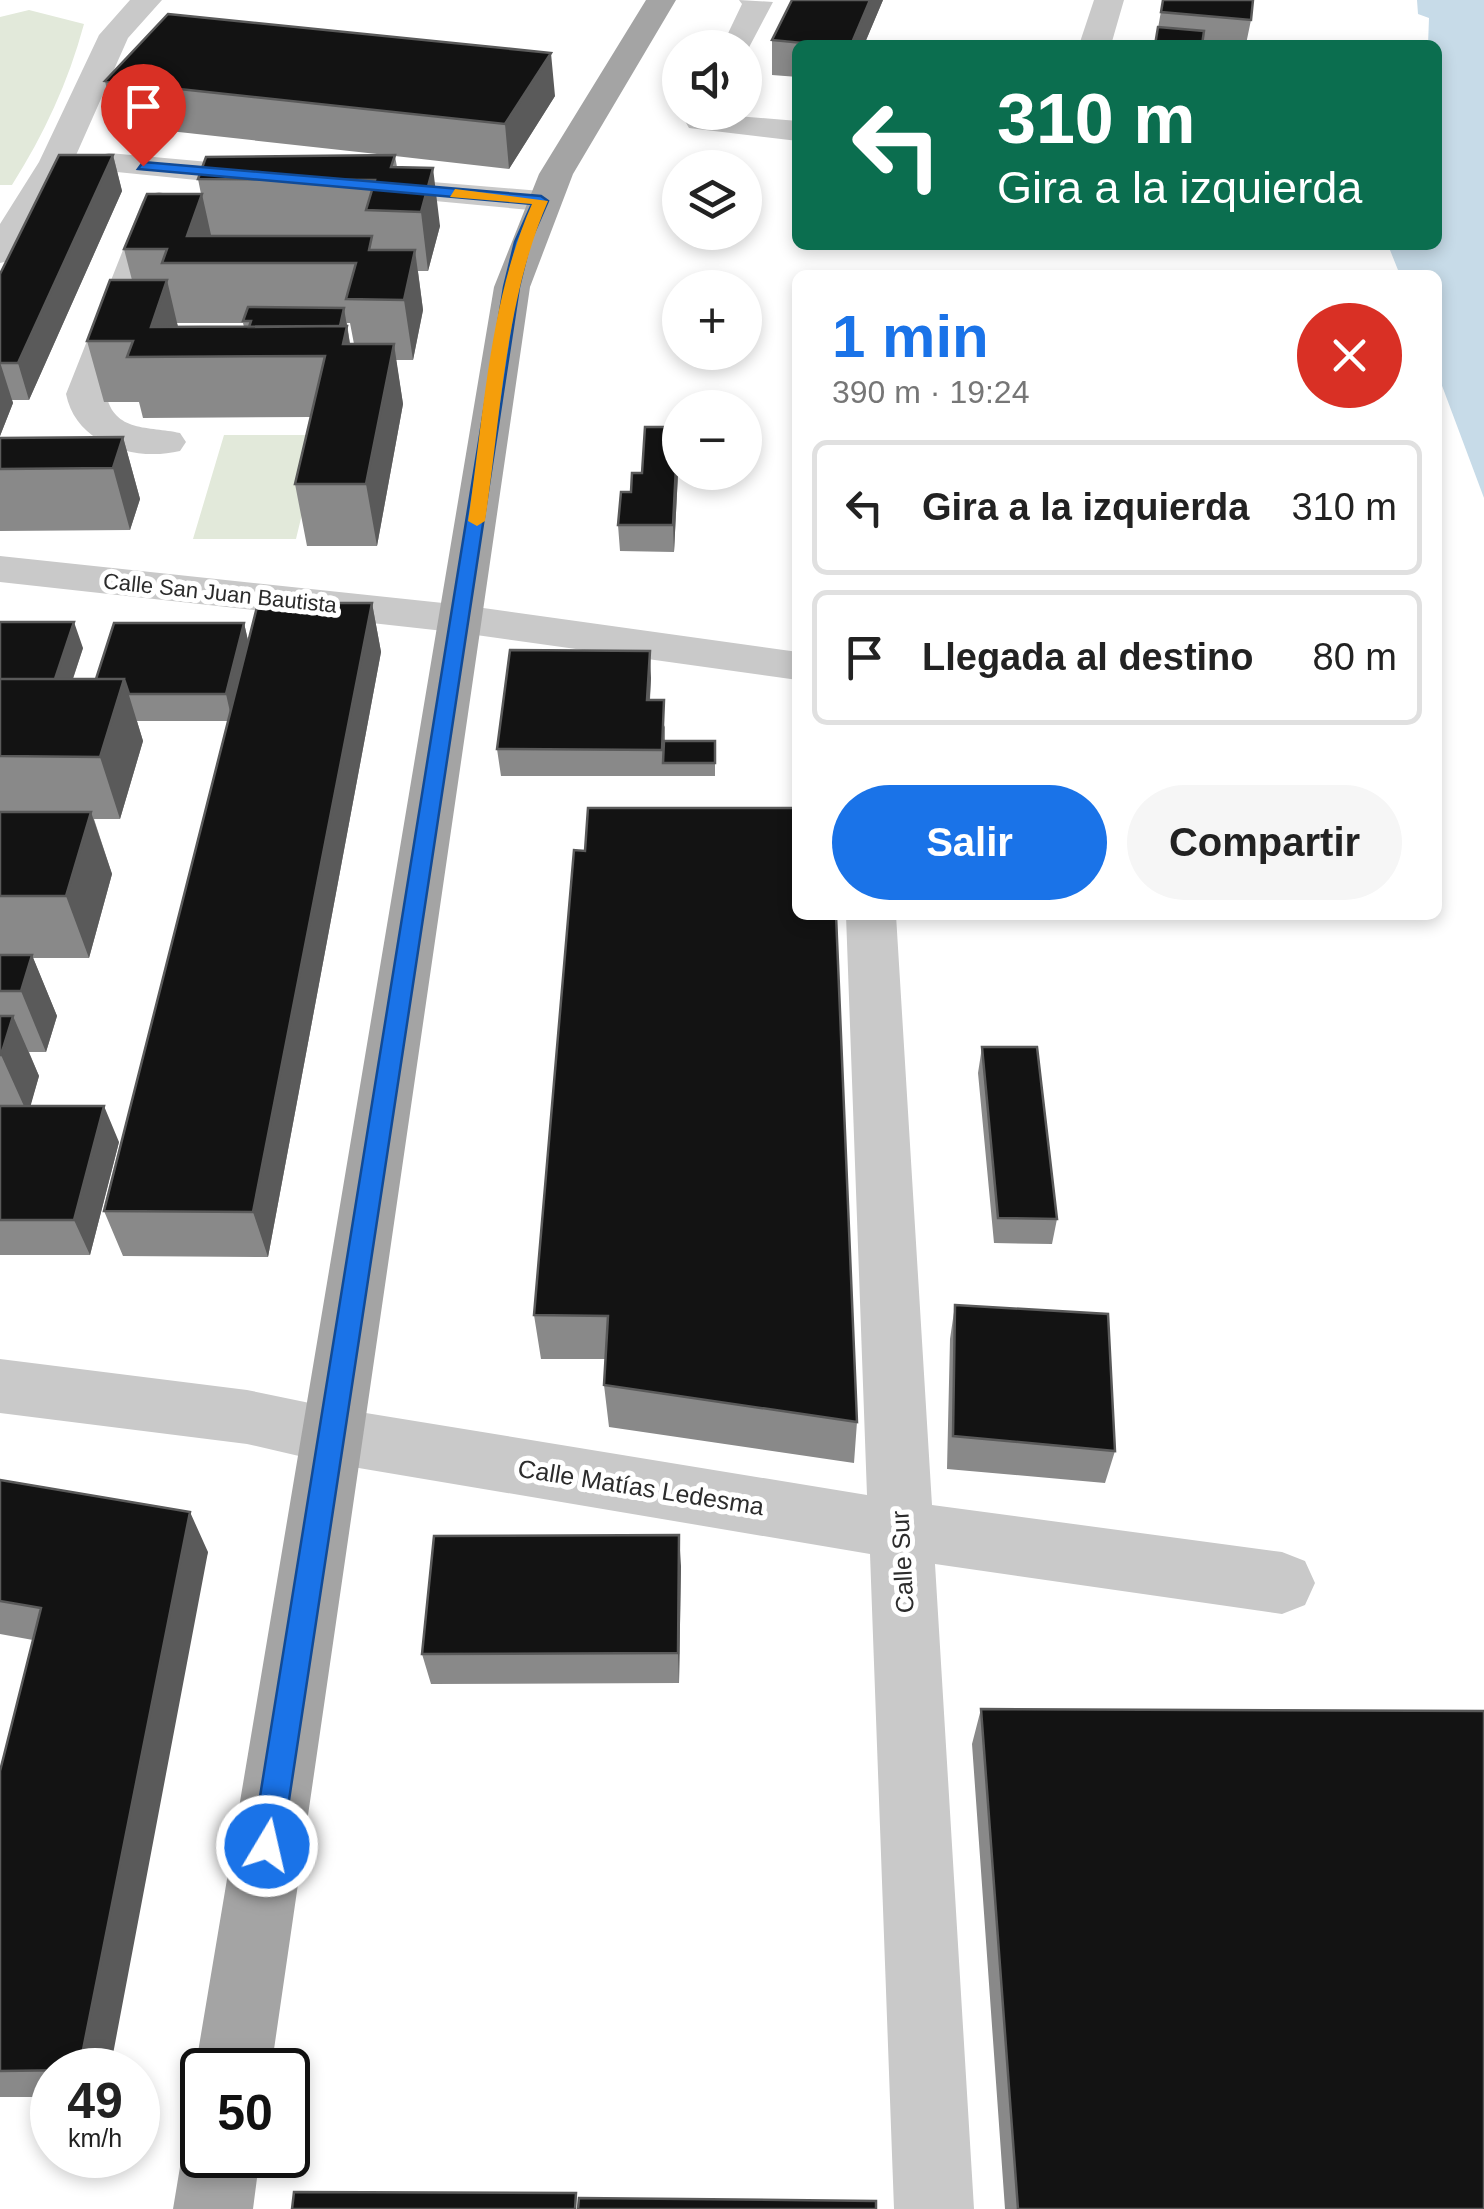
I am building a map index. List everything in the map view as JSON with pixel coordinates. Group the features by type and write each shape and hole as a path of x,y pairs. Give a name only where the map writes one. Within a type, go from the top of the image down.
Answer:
{"main road":[{"path":"237,2048 329,1435 512,287 523,242 541,201 661,0"},
{"path":"212,2209 217,2178"}],"street":[{"path":"0,252 56,162 114,36 147,0"},
{"path":"745,30 758,2 754,0"},
{"path":"1096,40 1108,0"},
{"path":"762,127 792,130"},
{"path":"110,163 541,201"},
{"path":"166,442 134,441 108,432 94,420 86,394 158,203 176,170"},
{"name":"Calle San Juan Bautista","path":"0,570 462,618 792,665"},
{"name":"Calle Sur","path":"871,920 934,2209"},
{"name":"Calle Matías Ledesma","path":"0,1386 247,1418 900,1530 1282,1583"}],"green space":[{"path":"29,10 84,24 63,87 34,147 12,185 0,185 0,17"},
{"path":"224,435 321,435 296,539 193,539"}],"water":[{"path":"1417,0 1484,0 1484,498 1442,386 1442,270 1398,270 1390,250 1442,250 1442,40 1428,40 1429,18 1418,14"}],"building":[{"path":"792,0 870,0 853,40 772,40"},
{"path":"1163,0 1253,0 1251,20 1161,12"},
{"path":"168,14 551,53 505,124 105,81"},
{"path":"1158,27 1204,31 1203,40 1156,40"},
{"path":"59,155 113,155 18,363 0,363 0,274"},
{"path":"395,155 391,167 433,168 421,212 366,210 375,180 198,179 206,157"},
{"path":"147,194 202,194 187,236 372,236 369,250 415,250 404,300 346,299 356,263 162,263 167,249 124,249"},
{"path":"110,280 167,280 151,327 347,326 343,344 394,344 366,484 295,484 325,356 127,357 133,341 87,341"},
{"path":"248,307 344,308 340,326 249,327 251,321 243,321"},
{"path":"645,427 662,427 662,490 675,490 673,525 618,525 621,492 631,492 632,473 642,473"},
{"path":"123,437 113,468 0,469 0,438"},
{"path":"258,603 372,603 253,1212 104,1211"},
{"path":"0,622 74,622 55,679 0,679"},
{"path":"114,623 244,623 226,694 129,694 124,679 96,679"},
{"path":"510,650 650,651 647,700 664,700 662,750 497,749"},
{"path":"0,679 124,679 100,757 0,756"},
{"path":"664,741 715,741 715,763 663,763"},
{"path":"588,808 792,808 792,920 836,920 857,1422 604,1385 608,1316 534,1315 574,850 585,851"},
{"path":"0,812 91,812 66,896 0,896"},
{"path":"0,955 32,955 21,991 0,991"},
{"path":"0,1016 13,1016 1,1055 0,1055"},
{"path":"982,1047 1037,1047 1057,1219 998,1218"},
{"path":"0,1106 104,1106 74,1220 0,1220"},
{"path":"955,1305 1108,1314 1115,1451 953,1436"},
{"path":"0,1480 190,1512 83,2048 30,2048 30,2071 0,2071 0,1771 41,1608 0,1601"},
{"path":"679,1535 678,1653 422,1654 434,1536"},
{"path":"981,1709 1484,1711 1484,2209 1018,2209"},
{"path":"294,2192 576,2193 575,2209 292,2209"},
{"path":"579,2198 876,2201 876,2209 578,2209"}],"slow traffic":[{"path":"455,194 541,201 523,242 512,287 477,521"}],"route":[{"path":"143,166 541,201 523,242 512,287 267,1846"}]}
